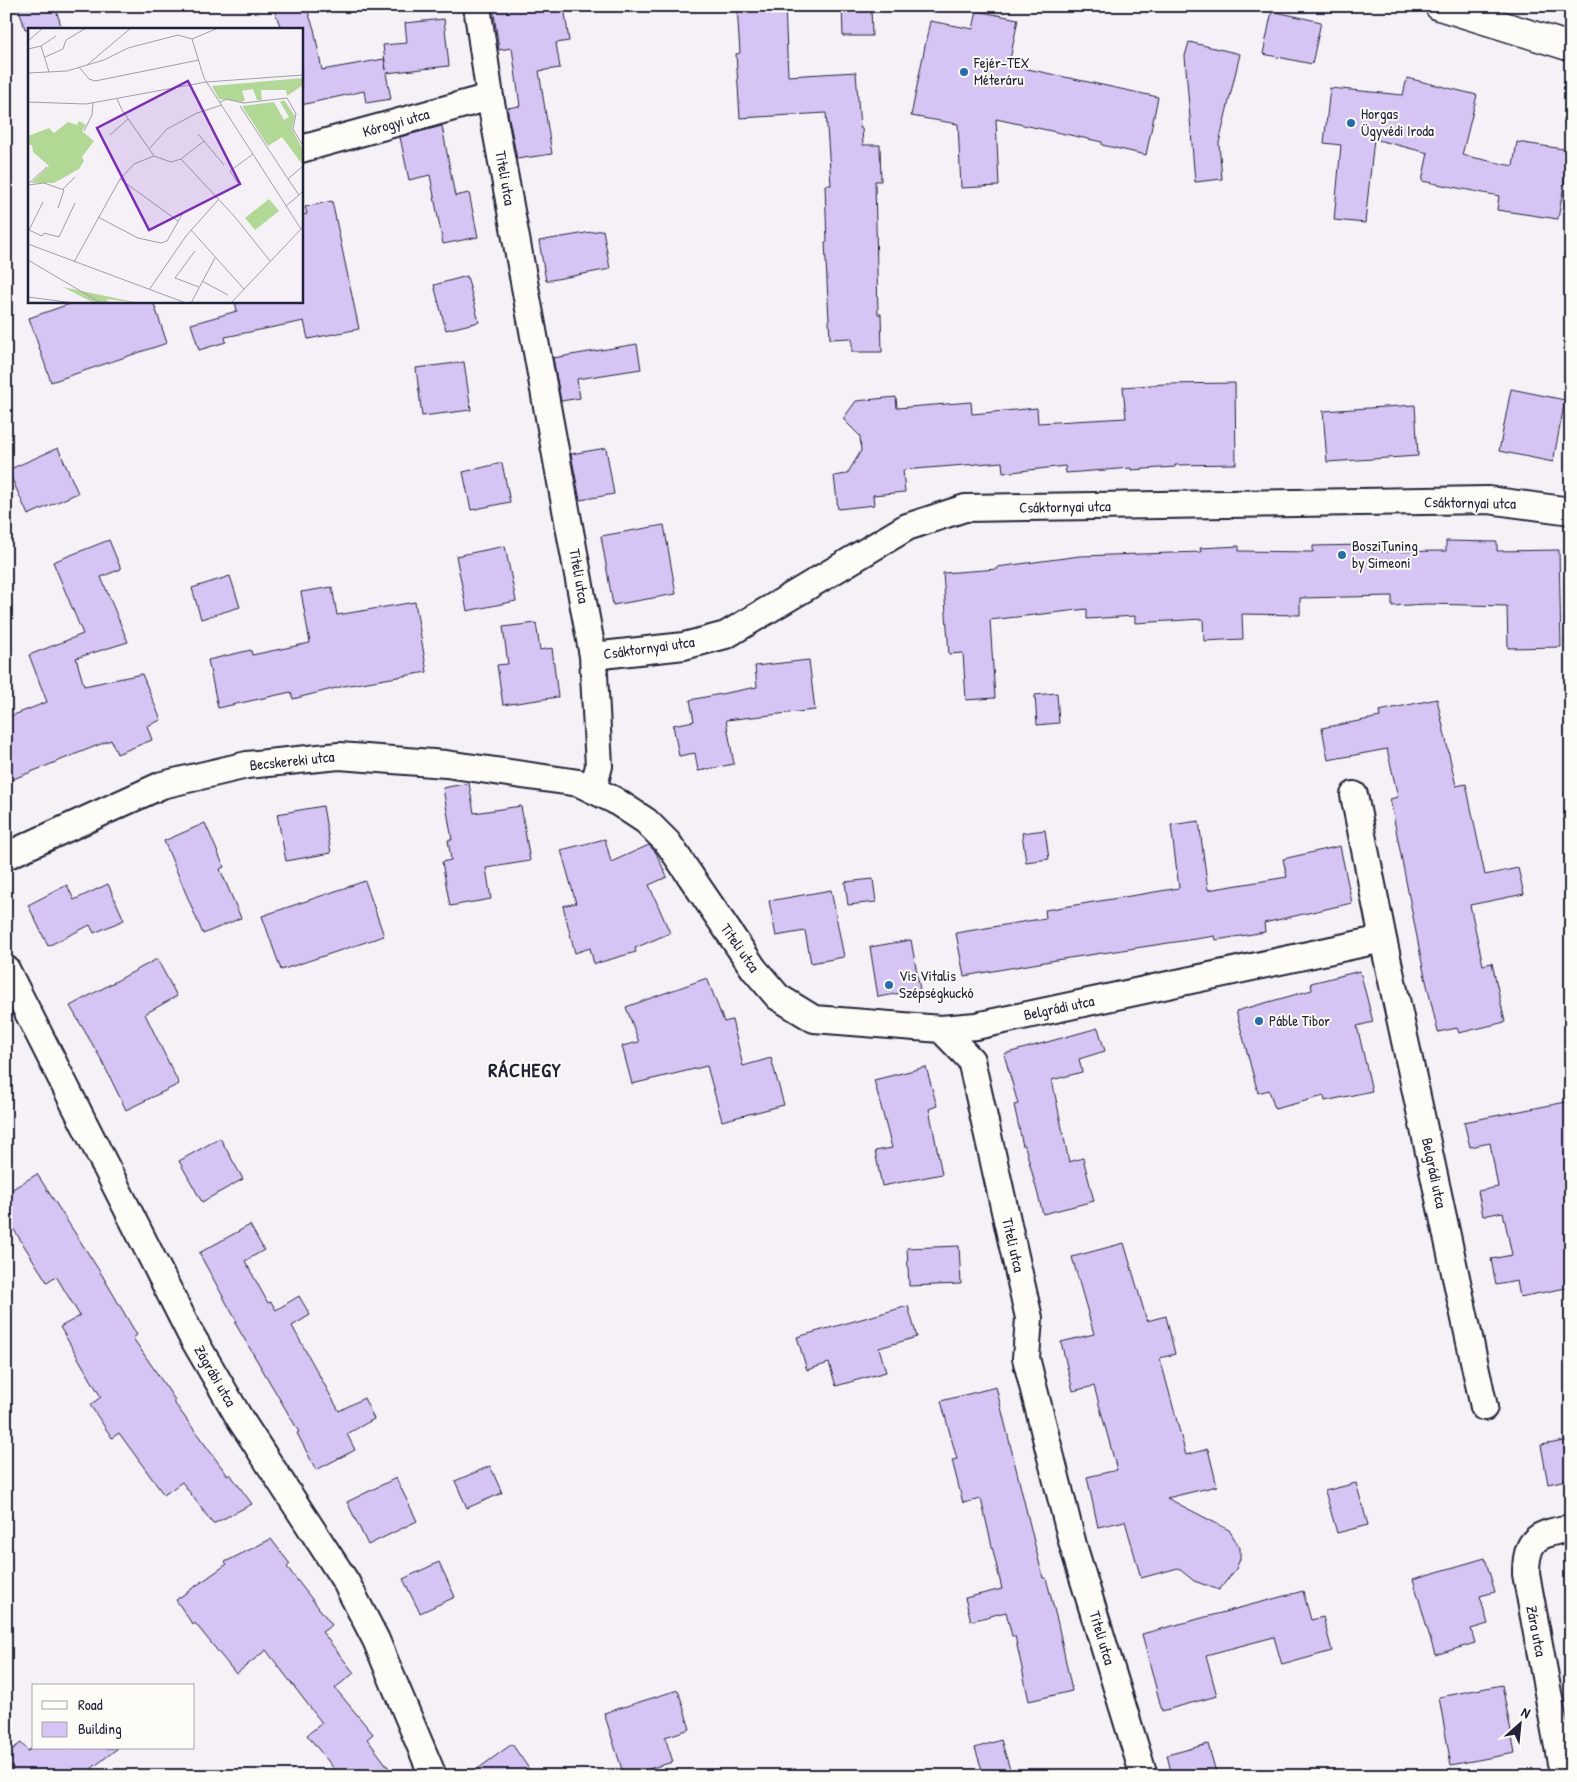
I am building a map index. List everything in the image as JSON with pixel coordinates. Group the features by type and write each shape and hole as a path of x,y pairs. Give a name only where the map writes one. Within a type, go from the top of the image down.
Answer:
{"main road":[{"path":"1439,6 1571,47"}],"street":[{"name":"Titeli utca","path":"477,6 490,97 593,656 599,766 593,789 646,821 668,843 754,969 778,996 814,1018 941,1029 972,1060 1029,1318 1026,1358 1073,1544 1144,1776"},
{"name":"Kórogyi utca","path":"302,150 490,97"},
{"name":"Csáktornyai utca","path":"593,656 684,646 726,635 907,527 965,508 1488,500 1571,511"},
{"name":"Becskereki utca","path":"6,856 162,785 247,765 340,756 446,764 579,783 593,789"},
{"name":"Belgrádi utca","path":"1354,794 1383,939 1484,1407"},
{"name":"Belgrádi utca","path":"941,1029 976,1026 1383,939"},
{"name":"Zágrábi utca","path":"6,970 190,1333 240,1419 346,1582 376,1640 433,1776"},
{"name":"Zára utca","path":"1561,1762 1526,1574 1526,1554 1533,1541 1553,1531 1571,1528"}],"building":[{"path":"18,6 55,6 62,28 25,29"},
{"path":"273,6 306,6 314,29 322,70 384,59 386,70 383,45 407,43 405,23 444,19 449,66 386,73 391,99 366,103 364,91 302,105 302,28 281,28"},
{"path":"493,6 564,6 569,41 556,43 560,68 539,71 552,154 517,159 507,108 520,106 512,48 499,50"},
{"path":"737,6 785,6 788,76 856,72 863,145 880,145 881,181 875,181 878,314 881,314 882,352 852,352 852,338 830,339 825,242 827,242 825,185 831,185 826,113 740,118 736,54 740,53"},
{"path":"842,6 871,6 872,36 843,36"},
{"path":"977,11 1018,19 1009,65 1158,97 1146,155 1102,145 1102,142 996,119 999,186 961,188 958,124 911,116 930,21 973,29"},
{"path":"1272,11 1321,22 1312,64 1263,54"},
{"path":"1189,42 1240,54 1219,143 1222,179 1195,182 1185,56"},
{"path":"1407,78 1477,95 1462,155 1513,166 1517,142 1570,150 1558,219 1497,210 1499,196 1422,181 1428,153 1374,139 1365,223 1334,220 1341,145 1324,143 1330,88 1403,95"},
{"path":"442,126 455,196 469,193 478,237 443,244 430,175 409,180 400,137"},
{"path":"332,201 359,329 308,339 304,321 225,337 226,342 199,350 191,324 237,311 235,302 302,302 302,215 307,214 305,207"},
{"path":"603,230 610,269 546,281 539,241"},
{"path":"467,276 479,322 446,330 434,285"},
{"path":"75,302 153,302 167,343 51,382 29,318"},
{"path":"637,344 641,369 577,379 580,398 561,401 553,358"},
{"path":"464,362 471,410 422,416 416,368"},
{"path":"1235,383 1236,464 1175,465 1175,467 1066,473 1065,466 1003,473 1002,462 903,470 905,492 873,495 874,505 838,509 834,476 847,474 861,451 860,436 843,419 856,401 896,397 897,408 971,402 972,414 1037,408 1038,423 1126,418 1123,387"},
{"path":"1511,389 1565,400 1553,462 1499,451"},
{"path":"1415,405 1418,456 1327,462 1323,411"},
{"path":"58,448 78,493 28,515 8,470"},
{"path":"606,448 614,494 580,500 571,454"},
{"path":"502,463 510,502 471,510 463,472"},
{"path":"664,525 676,594 613,605 601,536"},
{"path":"109,540 121,569 101,577 128,642 76,658 84,686 142,674 161,720 147,726 152,740 117,754 111,740 6,782 6,718 47,702 29,655 83,634 53,562"},
{"path":"1446,541 1497,542 1497,551 1559,550 1561,647 1508,648 1507,606 1427,604 1392,606 1392,596 1300,598 1300,615 1242,614 1243,639 1204,641 1203,619 1135,623 1135,616 1087,619 1087,609 990,620 995,698 966,700 963,653 949,654 943,573 998,569 997,567 1080,556 1201,552 1200,548 1239,546 1239,551 1313,552 1313,546 1365,545 1365,552 1446,551"},
{"path":"505,546 516,601 467,611 456,556"},
{"path":"230,576 240,607 201,619 192,588"},
{"path":"332,587 337,615 415,602 427,672 344,686 293,699 291,692 218,708 208,660 251,650 252,655 310,643 301,592"},
{"path":"536,623 540,650 552,648 558,697 503,705 497,665 508,664 503,627"},
{"path":"809,660 815,710 726,720 734,764 698,771 695,753 679,756 673,725 694,721 690,700 757,687 755,666"},
{"path":"1057,693 1059,723 1037,725 1035,695"},
{"path":"1437,699 1456,786 1466,784 1485,875 1518,868 1524,894 1470,905 1483,965 1492,963 1505,1022 1459,1033 1457,1028 1438,1032 1423,968 1390,799 1398,797 1387,749 1328,760 1322,728 1380,717 1379,711"},
{"path":"469,783 474,813 521,806 530,861 486,868 491,899 450,906 442,862 451,860 448,840 452,840 443,788"},
{"path":"323,806 331,853 286,861 277,814"},
{"path":"1199,821 1208,890 1287,877 1283,859 1340,846 1352,903 1264,923 1265,932 1216,940 1215,936 964,976 956,933 1046,918 1045,910 1179,888 1171,825"},
{"path":"205,823 224,867 220,869 241,918 203,934 164,841"},
{"path":"1045,830 1049,859 1026,862 1022,833"},
{"path":"605,839 611,862 649,845 656,853 667,877 649,885 670,933 635,948 636,952 594,964 590,948 575,953 563,906 576,903 561,850"},
{"path":"873,879 876,902 848,905 845,882"},
{"path":"365,881 384,936 281,970 262,916"},
{"path":"108,884 124,920 94,933 90,925 48,946 28,905 67,885 74,900"},
{"path":"831,890 844,957 811,963 805,931 776,936 769,901"},
{"path":"911,940 920,990 878,997 870,947"},
{"path":"157,959 177,996 145,1014 179,1084 126,1110 101,1059 70,1006"},
{"path":"1360,971 1373,1022 1357,1026 1372,1091 1325,1101 1324,1096 1275,1109 1269,1090 1258,1093 1236,1011 1312,990 1311,983"},
{"path":"707,978 724,1022 732,1020 743,1066 771,1058 784,1105 722,1121 707,1066 632,1084 622,1046 639,1042 626,1007"},
{"path":"1098,1028 1105,1051 1079,1059 1082,1072 1052,1080 1069,1162 1083,1158 1094,1201 1043,1214 1025,1146 1023,1146 1014,1105 1018,1104 1004,1054"},
{"path":"926,1067 937,1106 929,1109 942,1174 882,1186 875,1151 892,1148 874,1080"},
{"path":"1571,1101 1571,1287 1520,1297 1517,1281 1496,1285 1491,1259 1512,1255 1503,1212 1483,1216 1478,1191 1498,1187 1490,1143 1470,1147 1464,1122"},
{"path":"220,1138 243,1179 202,1202 179,1161"},
{"path":"37,1174 102,1275 137,1335 133,1338 175,1400 173,1401 228,1476 230,1474 252,1504 213,1524 182,1482 164,1495 119,1433 112,1438 90,1405 101,1397 60,1327 80,1316 56,1276 47,1282 6,1217 6,1193"},
{"path":"250,1225 264,1250 245,1261 268,1303 271,1302 276,1310 299,1296 310,1315 292,1326 339,1411 364,1398 374,1419 347,1434 355,1450 316,1470 297,1433 299,1432 235,1323 237,1322 199,1253"},
{"path":"1124,1243 1147,1321 1166,1316 1175,1354 1160,1358 1186,1455 1208,1449 1217,1486 1167,1498 1229,1530 1240,1548 1240,1559 1236,1569 1219,1590 1194,1581 1178,1568 1141,1578 1125,1521 1098,1527 1087,1477 1117,1470 1094,1386 1073,1391 1061,1342 1094,1334 1072,1257"},
{"path":"959,1246 961,1284 909,1286 907,1248"},
{"path":"908,1306 917,1337 879,1348 886,1372 836,1386 829,1363 807,1370 797,1337"},
{"path":"996,1387 1043,1578 1046,1578 1058,1624 1072,1691 1029,1701 1015,1636 1012,1636 1006,1612 971,1621 965,1598 1002,1589 981,1499 963,1503 952,1460 957,1459 941,1401"},
{"path":"1571,1440 1571,1479 1548,1484 1541,1445"},
{"path":"490,1466 502,1493 467,1508 455,1481"},
{"path":"396,1478 417,1521 368,1545 347,1502"},
{"path":"1356,1483 1368,1525 1337,1533 1325,1491"},
{"path":"271,1539 290,1564 287,1567 332,1625 322,1632 354,1673 335,1688 373,1734 367,1739 395,1776 340,1776 307,1735 322,1723 266,1650 236,1674 195,1623 193,1625 176,1600 227,1564 225,1562"},
{"path":"1485,1558 1495,1592 1480,1596 1488,1624 1471,1629 1475,1643 1435,1655 1413,1579"},
{"path":"439,1562 455,1597 420,1613 403,1579"},
{"path":"1303,1591 1311,1620 1323,1617 1332,1651 1282,1665 1274,1637 1206,1655 1217,1696 1162,1711 1142,1634"},
{"path":"1502,1685 1515,1753 1451,1765 1439,1697"},
{"path":"678,1690 690,1729 665,1737 673,1762 624,1776 604,1713"},
{"path":"1001,1740 1012,1776 984,1776 975,1748"},
{"path":"21,1743 28,1751 32,1748 32,1750 115,1750 82,1776 6,1776 6,1754"},
{"path":"512,1744 534,1776 468,1776"},
{"path":"1208,1744 1217,1776 1172,1776 1167,1755"}],"place":[{"name":"Fejér-TEX Méteráru","path":"964,72"},
{"name":"Horgas Ügyvédi Iroda","path":"1351,123"},
{"name":"BosziTuning by Simeoni","path":"1342,555"},
{"name":"Vis Vitalis Szépségkuckó","path":"889,985"},
{"name":"Páble Tibor","path":"1259,1021"}],"district":[{"name":"RÁCHEGY","path":"525,1070"}]}
